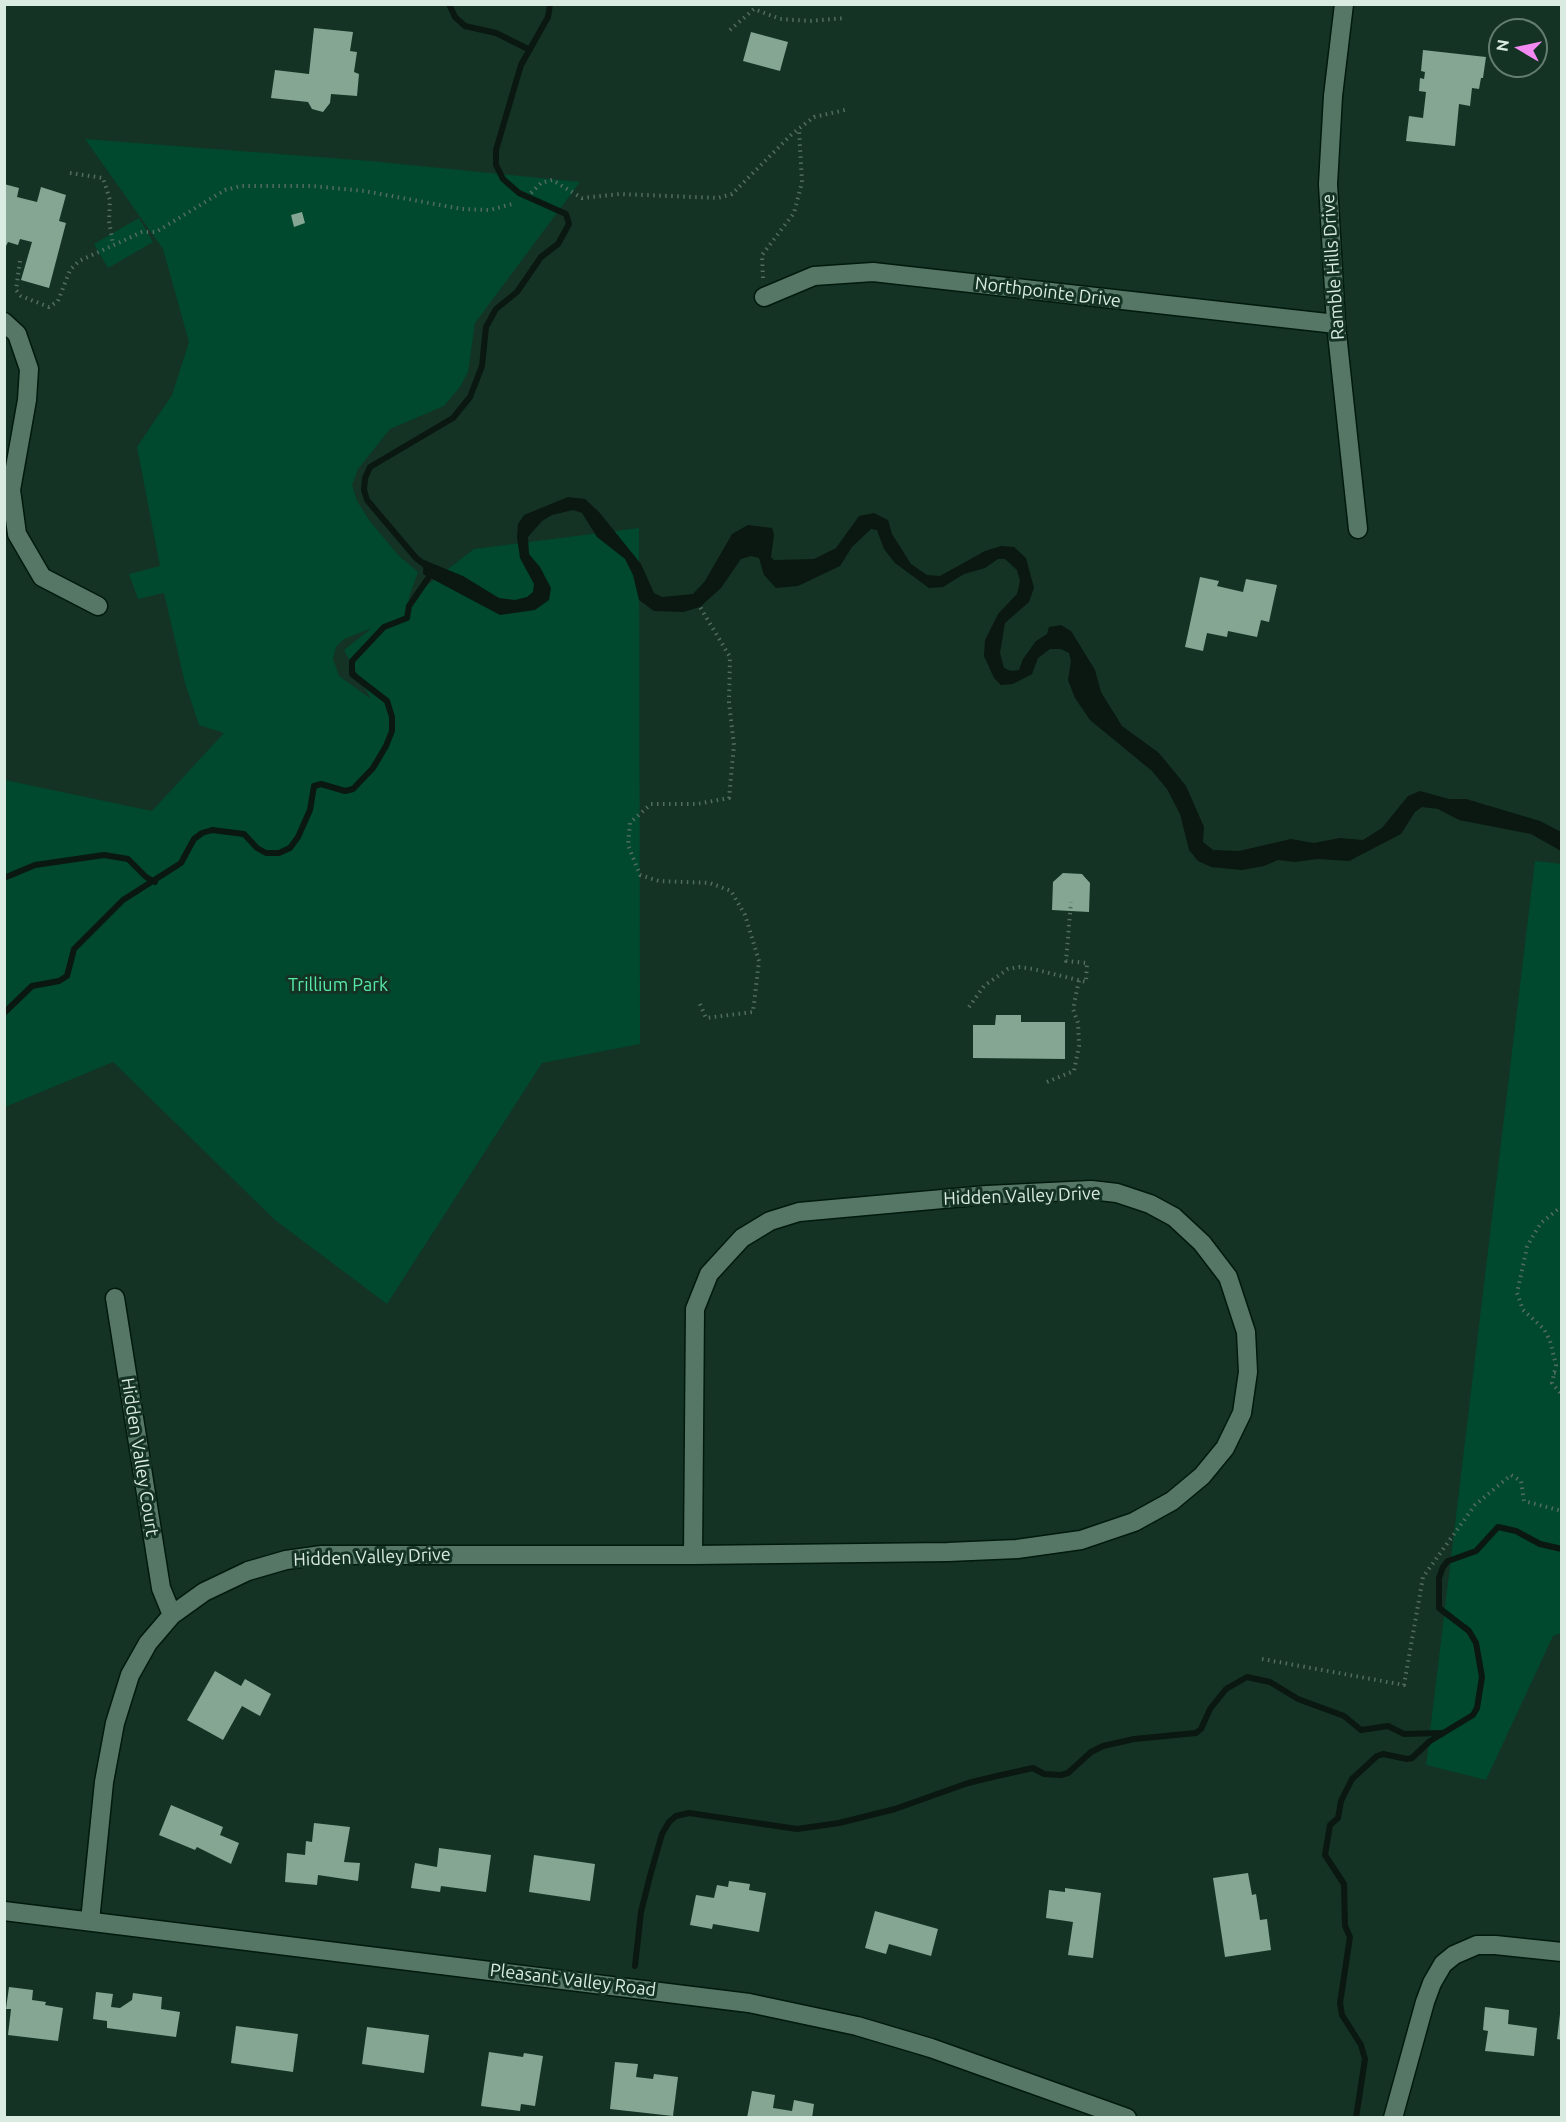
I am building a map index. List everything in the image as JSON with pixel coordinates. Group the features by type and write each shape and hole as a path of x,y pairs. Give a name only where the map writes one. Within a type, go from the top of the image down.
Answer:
{"street":[{"name":"Ramble Hills Drive","path":"1344,4 1333,96 1328,184 1336,324 1358,529"},
{"name":"Northpointe Drive","path":"764,297 814,276 873,272 1336,324"},
{"path":"4,322 17,334 29,369 27,399 11,490 16,534 42,577 98,606"},
{"name":"Hidden Valley Drive","path":"90,1921 104,1782 116,1723 130,1675 148,1643 172,1615 204,1592 248,1571 286,1560 322,1555 693,1555 1017,1549 1081,1540 1134,1522 1173,1501 1202,1476 1226,1448 1242,1413 1248,1372 1246,1332 1228,1277 1202,1243 1174,1217 1150,1204 1117,1193 1091,1190 849,1206 799,1212 770,1221 742,1238 723,1256 709,1274 695,1309 693,1555"},
{"name":"Hidden Valley Court","path":"115,1298 160,1588 172,1615"},
{"name":"Pleasant Valley Road","path":"4,1911 749,2003 857,2026 931,2048 1127,2118"},
{"path":"1393,2118 1425,2002 1443,1964 1454,1955 1477,1945 1562,1952"}],"path":[{"path":"730,30 754,9 780,19 810,21 846,18"},
{"path":"531,193 541,183 552,180 582,198 620,194 718,198 732,194 814,117 845,110"},
{"path":"764,297 762,255 794,213 802,182 799,129"},
{"path":"70,173 103,178 110,200 108,221 113,244"},
{"path":"20,261 16,290 21,296 49,307 58,301 72,267 113,244 142,232 156,232 225,190 241,186 313,186 364,190 462,209 490,210 512,204"},
{"path":"700,607 730,657 729,704 734,745 729,798 698,804 651,804 630,823 628,845 640,875 658,881 710,883 731,891 745,915 759,961 753,1012 706,1018 700,1004"},
{"path":"969,1007 984,986 1008,969 1020,967 1034,969 1086,982 1087,963 1066,961 1071,902"},
{"path":"1047,1082 1074,1071 1079,1046 1078,1023 1073,1009 1079,980"},
{"path":"1562,1206 1541,1223 1527,1247 1517,1293 1523,1310 1544,1329 1550,1341 1556,1365 1552,1383 1562,1395"},
{"path":"1554,1373 1562,1372"},
{"path":"1562,1436 1562,1446"},
{"path":"1262,1659 1404,1685 1423,1577 1475,1505 1511,1475 1521,1481 1524,1501 1562,1511"}],"green space":[{"name":"Trillium Park","path":"85,139 370,161 580,182 475,323 468,372 460,387 444,406 390,429 358,469 352,485 357,501 369,520 399,556 418,572 408,600 474,549 639,528 640,1044 542,1063 387,1304 275,1220 113,1062 5,1107 5,780 152,811 224,733 199,725 185,683 164,593 138,599 129,574 160,566 137,447 172,395 189,342 163,249","holes":["372,628 344,650 371,699 339,676 333,659 336,647 344,639"]},
{"path":"139,218 153,242 108,268 94,244"},
{"path":"1535,861 1562,864 1561,1633 1553,1636 1486,1780 1426,1765"}],"shaded area":[{"path":"568,497 585,499 599,512 641,564 654,593 662,597 693,594 705,581 732,534 748,525 772,528 774,535 771,557 774,560 814,559 836,548 859,516 874,513 888,520 892,534 911,564 927,575 940,576 985,551 1001,546 1014,547 1026,558 1034,588 1029,602 1005,623 1000,653 1004,668 1011,671 1019,670 1023,659 1036,641 1047,634 1049,627 1061,625 1071,631 1095,670 1101,692 1122,726 1159,753 1186,786 1204,827 1203,842 1213,850 1239,851 1291,839 1314,843 1340,838 1363,840 1382,828 1408,796 1420,791 1449,799 1466,799 1540,821 1561,832 1561,851 1531,834 1459,820 1438,809 1422,807 1415,812 1401,834 1349,861 1278,860 1264,866 1242,870 1211,867 1198,861 1189,850 1180,814 1167,789 1152,771 1090,720 1075,698 1068,680 1071,661 1069,653 1061,649 1050,649 1038,658 1032,674 1013,684 1001,685 994,678 984,656 985,640 998,614 1017,594 1020,581 1017,570 1005,559 998,559 985,568 964,574 943,587 929,588 895,563 884,549 877,530 871,529 852,547 840,566 798,586 776,588 764,575 759,558 751,556 741,559 721,588 700,607 683,612 654,611 639,600 633,575 625,559 597,537 582,513 573,510 552,515 542,521 528,537 529,554 540,567 551,588 549,600 535,610 500,615 423,574 424,560 463,576 499,598 515,600 527,597 533,592 534,584 520,558 517,538 518,524 524,515"}],"building":[{"path":"314,28 353,32 350,51 357,52 354,72 359,74 357,96 331,94 330,103 323,112 312,109 308,102 271,98 275,70 309,74"},
{"path":"751,32 788,42 780,71 743,61"},
{"path":"1423,50 1486,57 1479,89 1472,88 1470,106 1459,104 1455,146 1406,141 1409,116 1423,118 1426,92 1419,91 1420,78 1424,79 1425,72 1421,71"},
{"path":"4,184 19,188 17,197 37,202 41,187 66,195 59,221 66,223 49,288 21,280 32,242 20,239 18,245 8,242 4,250"},
{"path":"302,212 305,223 294,227 291,215"},
{"path":"1200,577 1219,581 1217,586 1243,592 1246,579 1277,585 1269,622 1261,620 1257,637 1228,631 1227,637 1207,633 1203,651 1185,647"},
{"path":"1063,873 1082,874 1090,883 1089,912 1052,910 1053,882"},
{"path":"996,1015 1021,1015 1021,1022 1065,1022 1065,1059 973,1058 973,1025 995,1025"},
{"path":"215,1671 241,1686 245,1679 271,1694 260,1716 242,1706 223,1740 187,1720"},
{"path":"171,1805 223,1827 220,1835 239,1843 231,1864 197,1847 195,1850 159,1835"},
{"path":"314,1823 350,1827 344,1862 360,1863 358,1881 318,1875 317,1885 285,1882 287,1853 305,1855 306,1841 312,1842"},
{"path":"439,1848 491,1855 486,1892 441,1886 440,1892 411,1888 415,1863 437,1867"},
{"path":"534,1855 595,1864 590,1901 529,1892"},
{"path":"1248,1873 1252,1895 1256,1894 1260,1920 1267,1919 1271,1950 1225,1957 1213,1878"},
{"path":"729,1881 750,1884 749,1890 766,1893 759,1932 713,1924 712,1929 690,1925 696,1895 714,1898 717,1885 728,1887"},
{"path":"1065,1888 1101,1893 1093,1958 1068,1955 1073,1922 1046,1918 1049,1890 1065,1892"},
{"path":"875,1911 938,1929 931,1956 889,1944 886,1954 865,1948"},
{"path":"9,1987 33,1990 32,2000 63,2008 58,2041 8,2035 11,2009 6,2009"},
{"path":"96,1992 113,1994 111,2007 120,2008 132,2000 133,1993 162,1997 161,2009 180,2012 176,2037 107,2028 107,2021 93,2019"},
{"path":"1485,2007 1509,2010 1508,2024 1537,2028 1534,2056 1485,2051 1488,2031 1483,2030"},
{"path":"1560,2014 1562,2015 1562,2040 1557,2039"},
{"path":"236,2026 298,2034 293,2072 231,2063"},
{"path":"367,2027 429,2035 424,2073 362,2064"},
{"path":"489,2052 523,2057 524,2053 543,2056 535,2106 521,2104 520,2111 481,2106"},
{"path":"615,2062 638,2064 636,2077 653,2079 654,2074 678,2077 673,2116 610,2109"},
{"path":"752,2091 775,2095 773,2108 792,2111 794,2100 814,2104 812,2118 747,2118"}],"waterway":[{"path":"449,4 455,17 465,26 496,33 530,50"},
{"path":"4,1013 32,986 59,981 67,976 74,949 123,900 181,863 194,839 202,833 212,830 244,834 257,848 266,853 279,853 290,848 298,837 310,810 314,786 321,784 345,791 353,789 373,768 386,746 392,731 392,717 387,701 352,674 352,661 384,627 407,618 409,606 433,571 416,558 367,500 364,490 365,478 370,467 453,418 470,397 482,366 486,327 496,309 517,292 541,257 558,244 569,224 566,214 519,193 503,179 496,165 496,150 521,65 548,17 550,4"},
{"path":"4,878 35,865 104,855 128,859 146,877 155,882"},
{"path":"1356,2118 1365,2059 1361,2045 1342,2015 1340,2003 1350,1937 1345,1926 1344,1884 1325,1855 1330,1825 1338,1818 1341,1801 1352,1779 1377,1756 1383,1754 1412,1758 1430,1741 1473,1715 1477,1708 1482,1677 1476,1643 1469,1631 1439,1608 1439,1578 1448,1561 1476,1551 1498,1527 1516,1531 1540,1544 1562,1549"},
{"path":"635,1966 641,1912 650,1876 662,1834 669,1822 676,1816 689,1813 797,1829 839,1823 895,1809 968,1783 1033,1768 1044,1774 1061,1775 1068,1773 1091,1752 1103,1746 1134,1739 1196,1733 1201,1729 1210,1709 1226,1689 1247,1677 1270,1682 1298,1699 1344,1716 1361,1730 1388,1726 1404,1734 1441,1733"}]}
